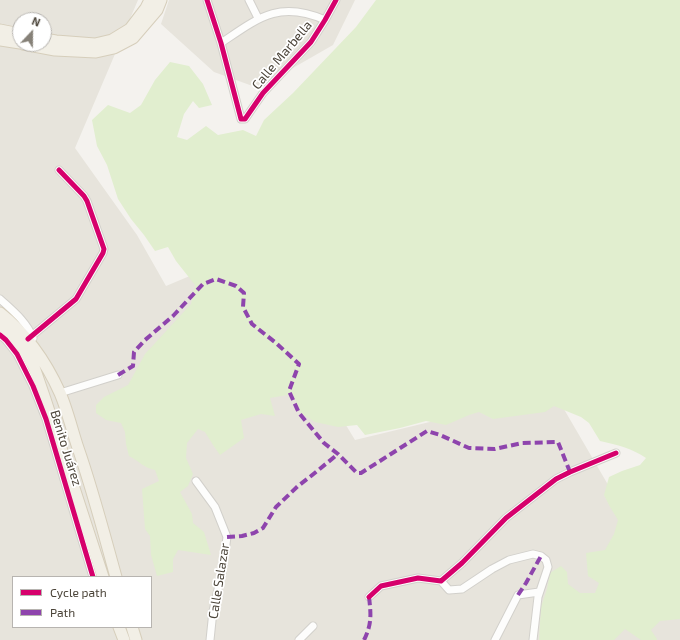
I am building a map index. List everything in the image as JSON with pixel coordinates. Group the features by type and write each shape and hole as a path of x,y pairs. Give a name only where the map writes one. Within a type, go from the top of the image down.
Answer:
{"main road":[{"path":"52,40 95,44 112,40 130,29 146,8 150,0"},
{"path":"52,49 96,52 114,48 133,38 157,10 161,0"},
{"path":"0,30 12,32"},
{"path":"0,40 12,42"},
{"path":"0,313 30,337 60,393 92,489 116,576"},
{"path":"0,324 12,334 34,367 103,576"},
{"path":"119,628 124,640"}],"street":[{"path":"207,0 221,43 258,18 283,11 309,13 325,20"},
{"path":"249,0 258,18"},
{"name":"Calle Marbella","path":"221,43 241,120 245,119 263,93 311,42 336,0"},
{"path":"0,299 22,319 30,337 76,299 103,253 104,249 87,201 59,170"},
{"name":"Benito Juárez","path":"0,335 17,354 44,412 93,576"},
{"path":"60,393 118,375"},
{"path":"441,581 462,563 506,518 556,479 616,453"},
{"name":"Calle Salazar","path":"196,481 214,507 226,537 222,572 213,611 210,640"},
{"path":"369,597 381,586 418,578 441,581 449,590 462,589 492,569 509,560 533,554 541,556 546,560 548,567 539,592 533,640"},
{"path":"495,640 513,602 518,595 539,592"},
{"path":"299,640 313,626"}],"shaded area":[{"path":"0,0 138,0 75,148 137,235 166,286 242,254 355,440 554,392 646,550 680,614 680,640 0,640"},
{"path":"169,0 355,0 333,45 258,88 214,72 161,24"}],"green space":[{"path":"376,0 680,0 680,619 660,621 651,630 657,640 641,640 625,629 614,640 539,640 541,607 550,573 561,566 567,572 568,584 580,593 595,593 599,583 588,576 586,553 605,550 614,534 618,520 604,495 609,477 640,465 646,458 624,447 600,441 589,423 581,417 554,406 545,412 493,419 479,412 446,425 426,421 365,435 357,425 338,427 315,422 301,413 293,394 270,398 275,416 261,414 241,420 244,438 220,455 205,432 198,429 187,443 186,458 193,474 188,486 180,492 192,514 193,523 204,532 211,555 178,550 173,559 173,572 157,576 151,555 150,536 145,529 142,489 159,481 155,470 145,466 129,456 125,432 121,423 106,420 96,413 96,405 104,397 128,385 145,354 191,304 195,285 176,261 168,247 155,251 118,199 107,165 97,146 92,120 108,105 130,113 141,105 155,80 170,62 189,66 203,84 212,105 199,108 193,101 184,114 177,137 187,140 206,126 218,135 243,130 256,136 264,120 293,93 356,27"}],"marked path":[{"path":"118,375 133,366 134,352 145,340 173,316 203,284 216,279 236,286 244,293 243,307 252,324 299,364 289,391 299,413 324,443 338,454 357,473 361,473 427,431 469,448 495,449 522,443 558,442 570,472"},
{"path":"227,537 242,536 254,533 263,528 276,507 298,486 338,454"},
{"path":"518,595 541,556"},
{"path":"364,640 370,619 369,597"}],"cycle path":[{"path":"207,0 221,43 241,119 245,119 263,93 311,42 336,0"},
{"path":"28,339 76,299 104,249 87,201 59,170"},
{"path":"0,335 17,354 33,386 46,419 93,576"},
{"path":"369,597 381,586 418,578 441,581 462,563 506,518 556,479 616,453"}]}
